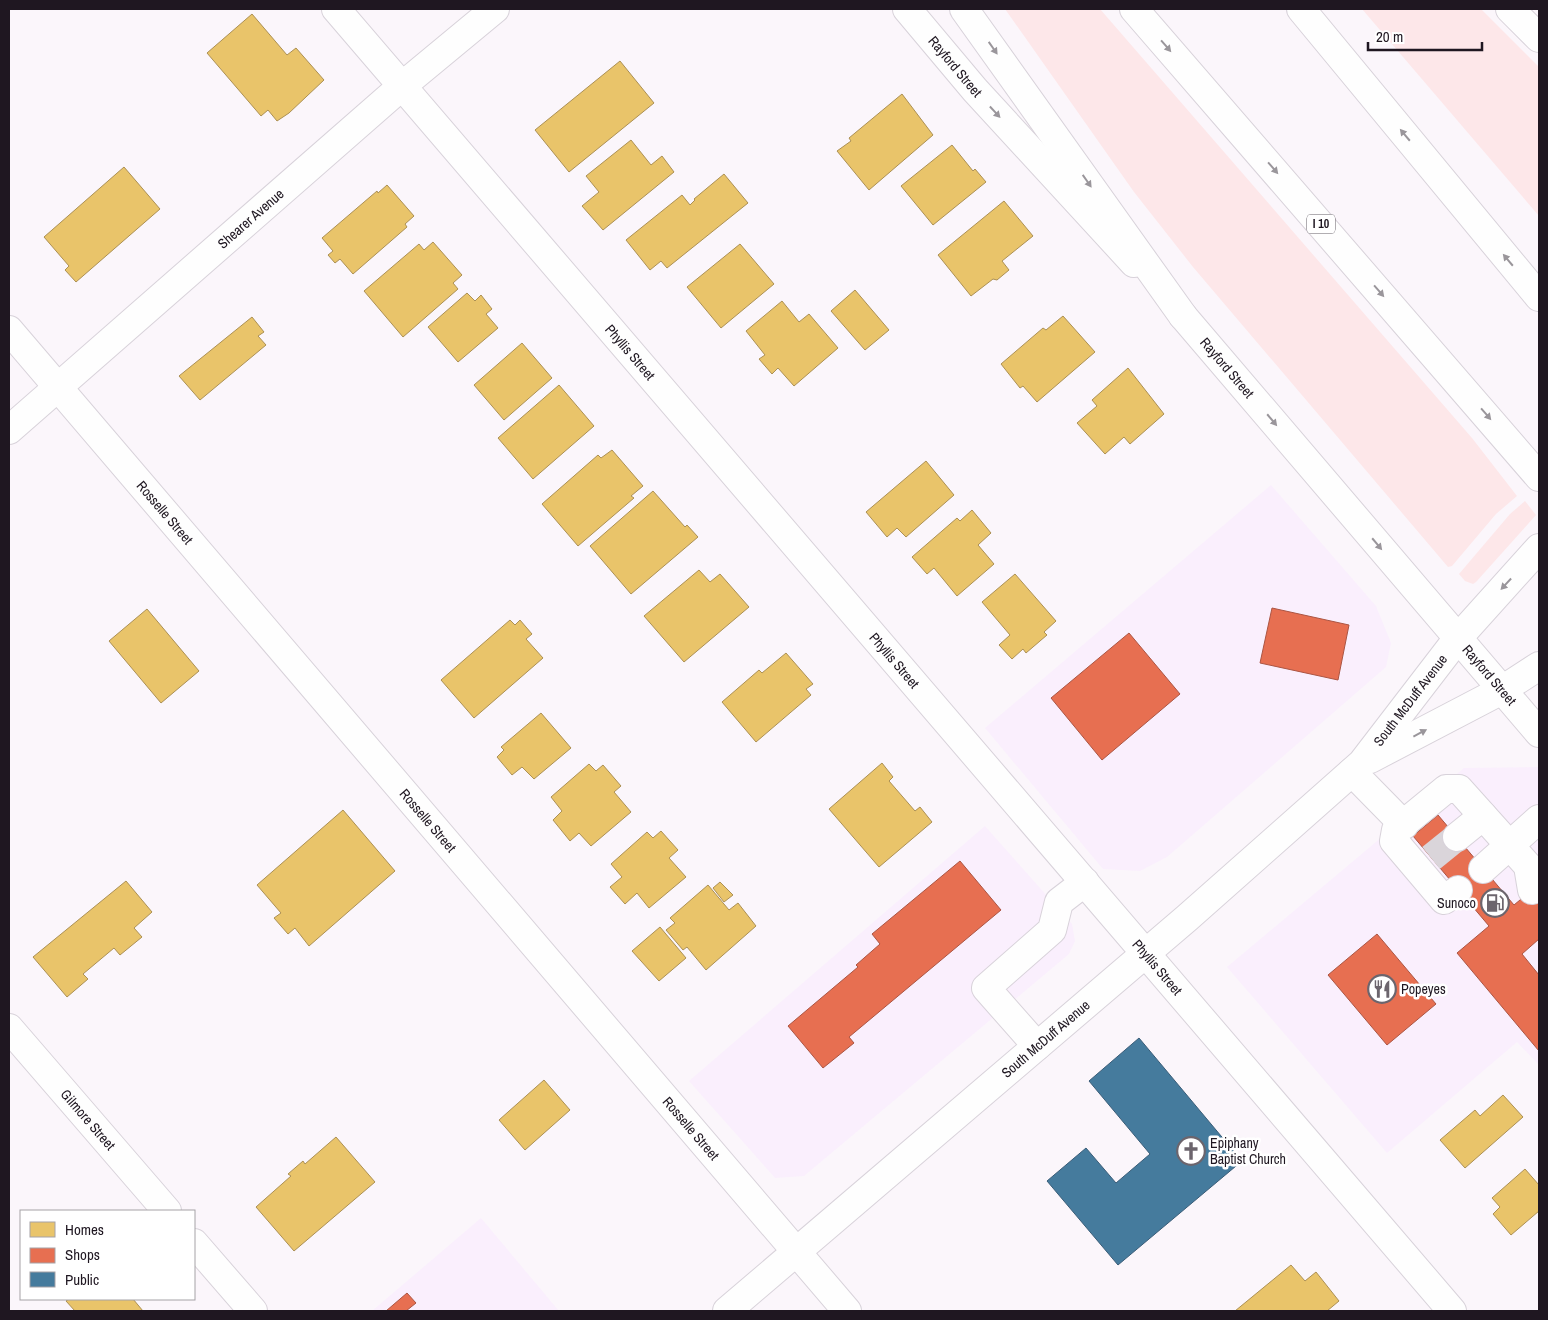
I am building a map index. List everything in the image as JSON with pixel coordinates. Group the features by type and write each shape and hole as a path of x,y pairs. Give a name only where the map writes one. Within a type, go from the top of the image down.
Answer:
{"main road":[{"name":"Phyllis Street","path":"336,9 1085,882 1144,954 1452,1311"},
{"name":"Shearer Avenue","path":"9,430 402,86 495,9"},
{"name":"Rayford Street","path":"906,9 975,90 1183,316 1539,733"},
{"path":"964,9 1183,316"},
{"name":"I 10","path":"1134,9 1539,477"},
{"path":"1301,9 1539,297"},
{"path":"1510,9 1539,38"},
{"name":"Rosselle Street","path":"9,330 847,1311"},
{"name":"South McDuff Avenue","path":"728,1311 1144,954 1357,768 1458,638 1539,548"},
{"name":"South McDuff Avenue","path":"1357,768 1502,690 1539,666"},
{"path":"1357,768 1404,825"},
{"path":"1458,890 1444,900 1425,864 1394,841 1396,830 1446,789 1459,789 1533,876"},
{"path":"1456,838 1483,816"},
{"path":"1483,869 1539,819"},
{"path":"1037,1046 986,988 1052,930 1059,902 1085,882"},
{"name":"Gilmore Street","path":"9,1028 166,1210"},
{"path":"195,1244 253,1311"}],"shaded area":[{"path":"1005,9 1100,9 1472,438 1517,496 1496,514 1452,566 1448,567 1193,267 1134,192"},
{"path":"1362,9 1481,9 1539,67 1539,216"},
{"path":"1271,485 1376,606 1391,643 1386,667 1167,857 1140,871 1103,869 985,728"},
{"path":"1525,501 1536,515 1476,582 1473,584 1465,581 1459,574 1510,514"},
{"path":"1539,767 1539,1065 1517,1042 1387,1153 1227,967 1464,768"},
{"path":"985,826 1072,924 1075,941 1069,954 804,1176 775,1178 689,1081"},
{"path":"481,1218 559,1311 372,1311"}],"building: Homes":[{"path":"252,14 287,55 296,48 324,80 289,113 277,121 268,110 261,116 207,53"},
{"path":"620,61 654,103 569,172 535,130"},
{"path":"902,94 933,135 869,190 837,151 851,141 849,138"},
{"path":"631,140 651,165 662,156 674,172 603,230 582,206 599,192 586,176"},
{"path":"952,145 973,171 975,169 986,182 933,225 901,186"},
{"path":"124,167 160,209 76,282 65,270 69,266 44,237"},
{"path":"724,174 748,203 667,268 661,261 650,270 626,240 682,195 690,205 694,199"},
{"path":"387,185 414,216 405,224 407,227 353,274 340,259 335,263 328,255 333,251 322,238 377,191 378,193"},
{"path":"1004,201 1033,236 1002,261 1009,270 997,280 993,279 971,296 938,255"},
{"path":"433,242 462,275 453,283 458,289 403,337 364,291 419,244 424,250"},
{"path":"740,244 774,284 721,328 687,287"},
{"path":"855,290 889,330 865,350 831,311"},
{"path":"467,293 475,301 481,295 492,309 486,314 498,328 458,362 428,327"},
{"path":"782,301 799,322 809,314 838,348 794,386 778,368 772,374 759,359 765,355 746,331"},
{"path":"1063,316 1095,352 1037,402 1023,386 1020,388 1001,364 1043,328 1046,330"},
{"path":"252,317 264,332 258,336 266,345 200,400 179,376"},
{"path":"522,343 552,378 504,420 474,385"},
{"path":"1128,368 1164,414 1130,444 1124,437 1105,454 1077,423 1097,406 1092,400"},
{"path":"559,385 594,426 533,479 498,438"},
{"path":"612,450 643,486 631,496 634,498 578,546 542,504 598,455 601,458"},
{"path":"926,461 954,495 906,537 897,528 887,537 866,512"},
{"path":"653,491 685,527 687,525 698,537 631,594 590,546"},
{"path":"972,510 991,533 978,545 994,564 957,596 934,568 927,574 912,557 957,518 960,521"},
{"path":"699,570 710,582 720,574 749,607 684,662 644,616"},
{"path":"1015,574 1056,621 1044,632 1047,635 1026,653 1023,649 1012,659 999,645 1010,635 982,602"},
{"path":"147,609 199,671 161,703 109,641"},
{"path":"510,620 515,625 520,620 532,634 526,639 543,658 474,718 441,680"},
{"path":"786,653 813,684 806,689 811,695 756,742 722,702 759,670 762,673"},
{"path":"541,713 571,748 534,779 522,767 512,775 497,757 504,750 501,747"},
{"path":"882,763 893,777 889,781 915,811 920,807 932,822 879,867 829,809"},
{"path":"589,764 596,771 603,765 621,786 614,792 631,812 591,846 579,833 570,841 553,820 562,811 551,797"},
{"path":"343,810 395,871 309,946 295,928 288,934 274,918 281,913 257,885"},
{"path":"661,831 678,850 669,858 686,877 649,908 637,893 625,904 610,887 622,877 611,864 647,832 653,838"},
{"path":"126,881 152,912 134,928 142,937 120,955 114,948 83,974 88,979 67,997 33,957"},
{"path":"720,882 733,895 724,902 713,888"},
{"path":"708,885 729,910 738,903 756,926 706,970 687,947 683,950 666,930 675,923 670,918"},
{"path":"660,927 686,958 659,981 632,951"},
{"path":"544,1080 570,1110 525,1150 499,1120"},
{"path":"1503,1095 1523,1117 1465,1168 1440,1140 1475,1110 1480,1116"},
{"path":"336,1137 375,1182 294,1251 256,1207 291,1176 288,1174 303,1161 305,1164"},
{"path":"1525,1169 1539,1185 1539,1211 1511,1235 1493,1214 1500,1207 1492,1198"},
{"path":"1291,1265 1305,1281 1316,1272 1339,1301 1327,1311 1235,1311"},
{"path":"134,1300 143,1311 75,1311 66,1301"}],"building: Shops":[{"path":"1272,608 1349,625 1338,680 1260,663"},
{"path":"1129,633 1180,694 1102,760 1051,698"},
{"path":"1438,815 1514,905 1539,884 1539,939 1522,954 1539,975 1539,1051 1457,953 1489,926 1413,836"},
{"path":"960,861 1001,910 849,1037 854,1043 823,1068 788,1026 858,967 856,965 880,944 872,934"},
{"name":"Popeyes","path":"1377,934 1436,1004 1387,1045 1328,975"},
{"path":"407,1293 416,1303 406,1311 386,1311"}],"building: Public":[{"name":"Epiphany Baptist Church","path":"1139,1038 1242,1161 1118,1265 1047,1181 1086,1148 1116,1183 1150,1154 1089,1081"}],"tunnel":[{"path":"1431,858 1457,837"}],"place":[{"name":"Sunoco","path":"1495,903"},
{"name":"Popeyes","path":"1382,989"},
{"name":"Epiphany Baptist Church","path":"1191,1151"}]}
